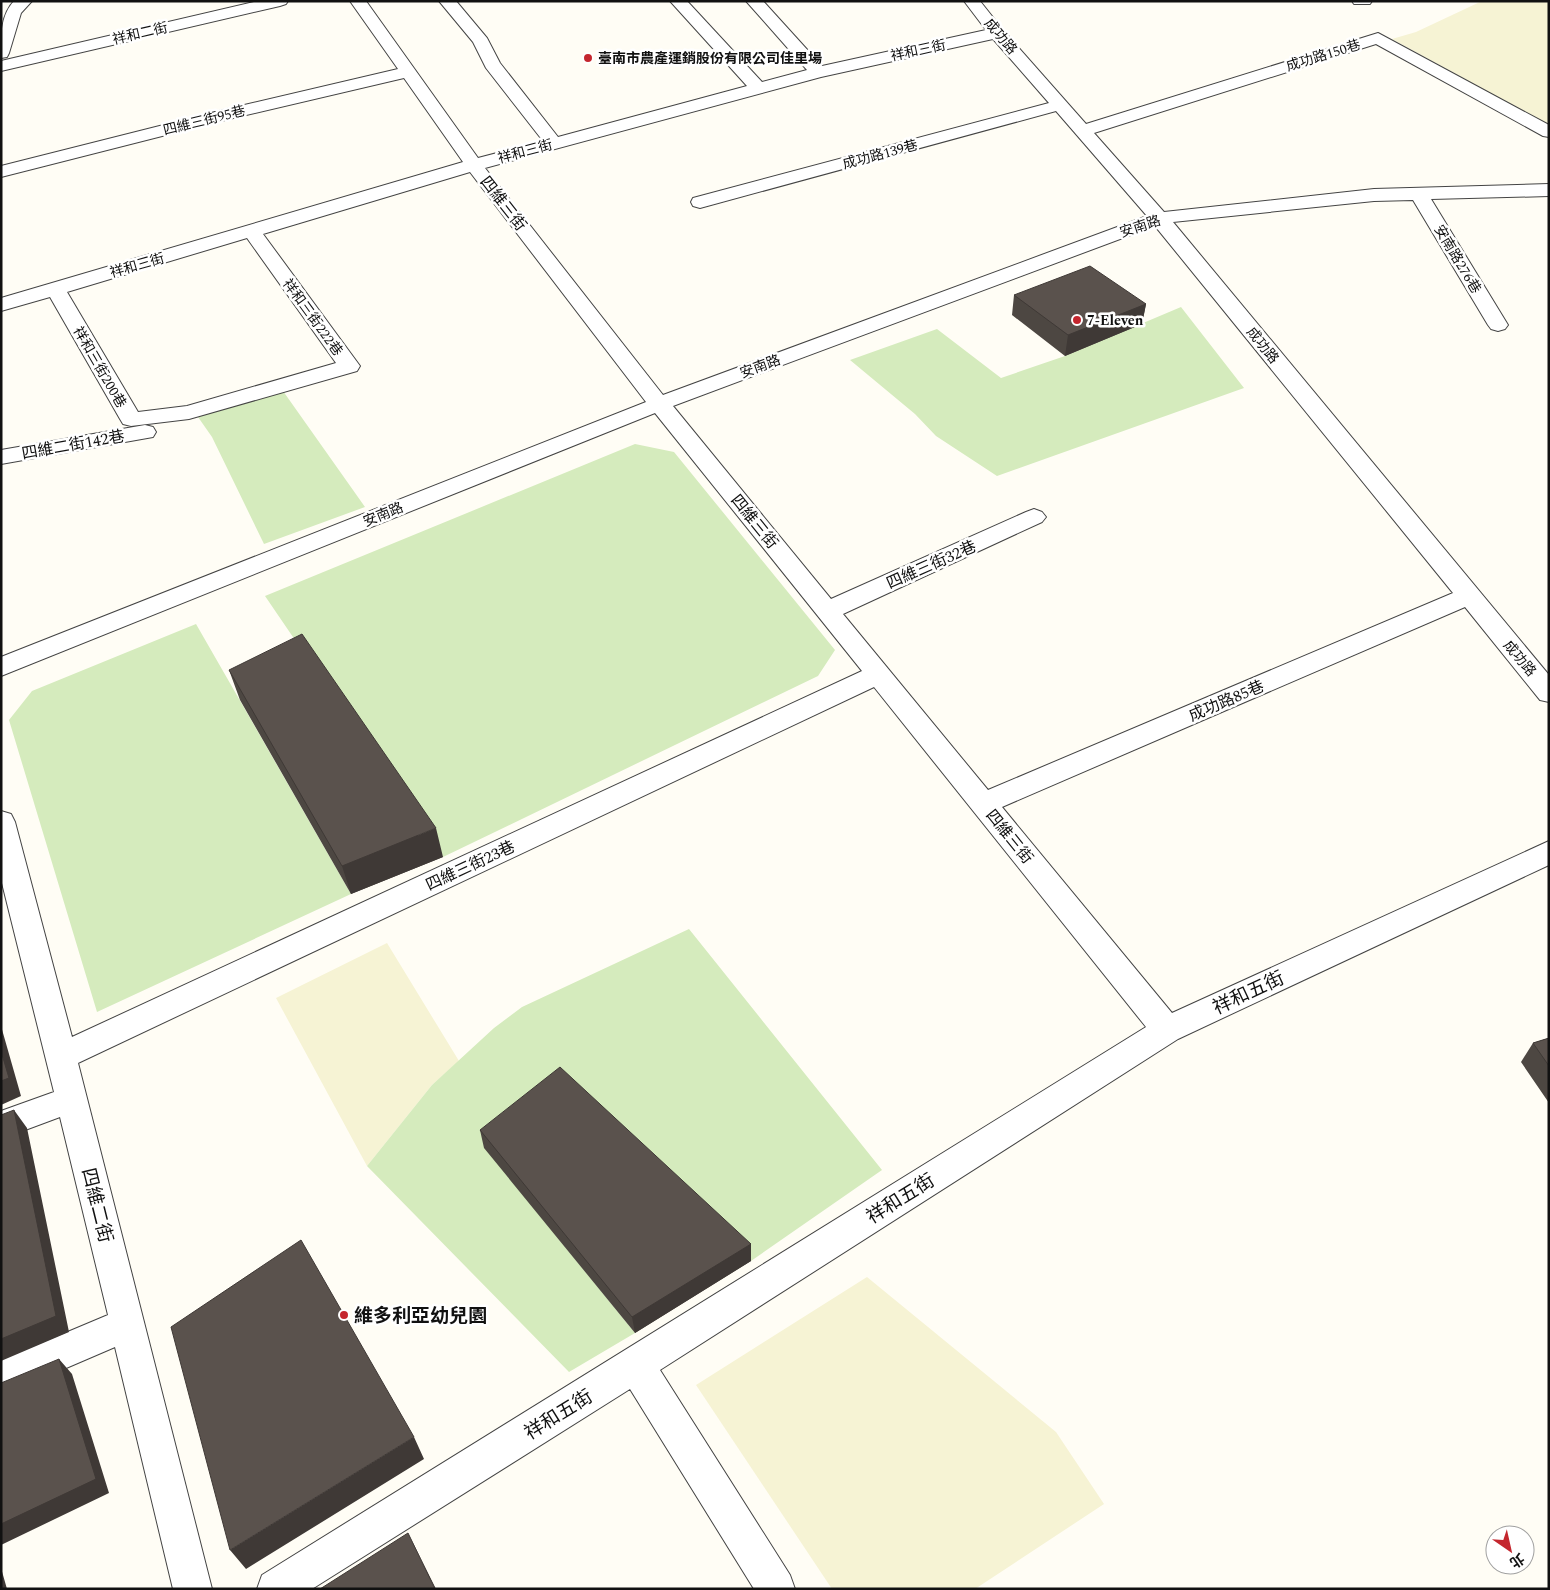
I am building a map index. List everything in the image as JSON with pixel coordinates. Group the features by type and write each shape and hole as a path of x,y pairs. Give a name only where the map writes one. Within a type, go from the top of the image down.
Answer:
{"street":[{"path":"1,53 14,11 24,1"},
{"name":"祥和二街","path":"1,66 280,1"},
{"name":"四維三街","path":"358,1 474,164 659,404 1167,1030"},
{"path":"447,1 481,41 492,64 554,143"},
{"path":"678,1 758,88"},
{"path":"754,1 818,72"},
{"name":"成功路","path":"972,1 997,33 1159,218 1549,693"},
{"name":"祥和三街","path":"1,305 474,164 818,72 997,33"},
{"name":"成功路150巷","path":"1082,131 1378,38 1549,132"},
{"name":"四維三街95巷","path":"1,172 227,114 408,72"},
{"name":"成功路139巷","path":"700,202 1060,105"},
{"name":"安南路","path":"1,667 659,404 1159,218 1374,195 1549,190"},
{"name":"安南路276巷","path":"1418,193 1498,325"},
{"name":"祥和三街222巷","path":"190,412 349,366 251,231"},
{"name":"祥和三街200巷","path":"55,289 131,419 190,412"},
{"name":"四維二街142巷","path":"1,457 145,432"},
{"name":"四維三街32巷","path":"827,611 1034,517"},
{"name":"成功路85巷","path":"983,803 1469,596"},
{"name":"四維三街23巷","path":"61,1056 879,674"},
{"name":"四維二街","path":"1,822 72,1098 192,1589"},
{"name":"祥和五街","path":"276,1589 636,1365 1167,1030 1549,852"},
{"path":"1,1124 72,1098"},
{"path":"1,1378 127,1324"},
{"path":"636,1365 776,1589"}],"shaded area":[{"path":"1482,1 1549,1 1549,125 1392,39 1416,32"},
{"path":"387,943 459,1061 432,1085 367,1166 276,998"},
{"path":"867,1277 1056,1432 1104,1504 975,1589 832,1589 696,1385"}],"green space":[{"path":"1181,307 1244,388 997,476 936,436 915,414 850,360 937,329 1001,378 1065,356"},
{"path":"283,391 365,507 264,544 212,437 198,417"},
{"path":"635,444 674,452 835,650 818,676 443,857 265,596"},
{"path":"196,624 351,894 97,1012 9,720 32,691"},
{"path":"689,929 882,1170 751,1261 561,1088 485,1148 635,1333 569,1372 367,1166 432,1085 494,1028 522,1007"}],"building":[{"path":"1090,266 1146,304 1068,335 1014,295"},
{"path":"302,634 436,828 342,866 229,670"},
{"path":"1549,1038 1549,1066 1533,1043"},
{"path":"1,1051 9,1078 1,1081"},
{"path":"560,1067 751,1244 632,1317 480,1130"},
{"path":"14,1110 56,1316 1,1339 1,1115"},
{"path":"301,1240 414,1437 230,1550 171,1327"},
{"path":"59,1359 96,1479 1,1524 1,1383"},
{"path":"408,1533 435,1589 320,1589"}],"place":[{"name":"臺南市農產運銷股份有限公司佳里場","path":"588,58"},
{"name":"7-Eleven","path":"1077,320"},
{"name":"維多利亞幼兒園","path":"344,1315"}]}
